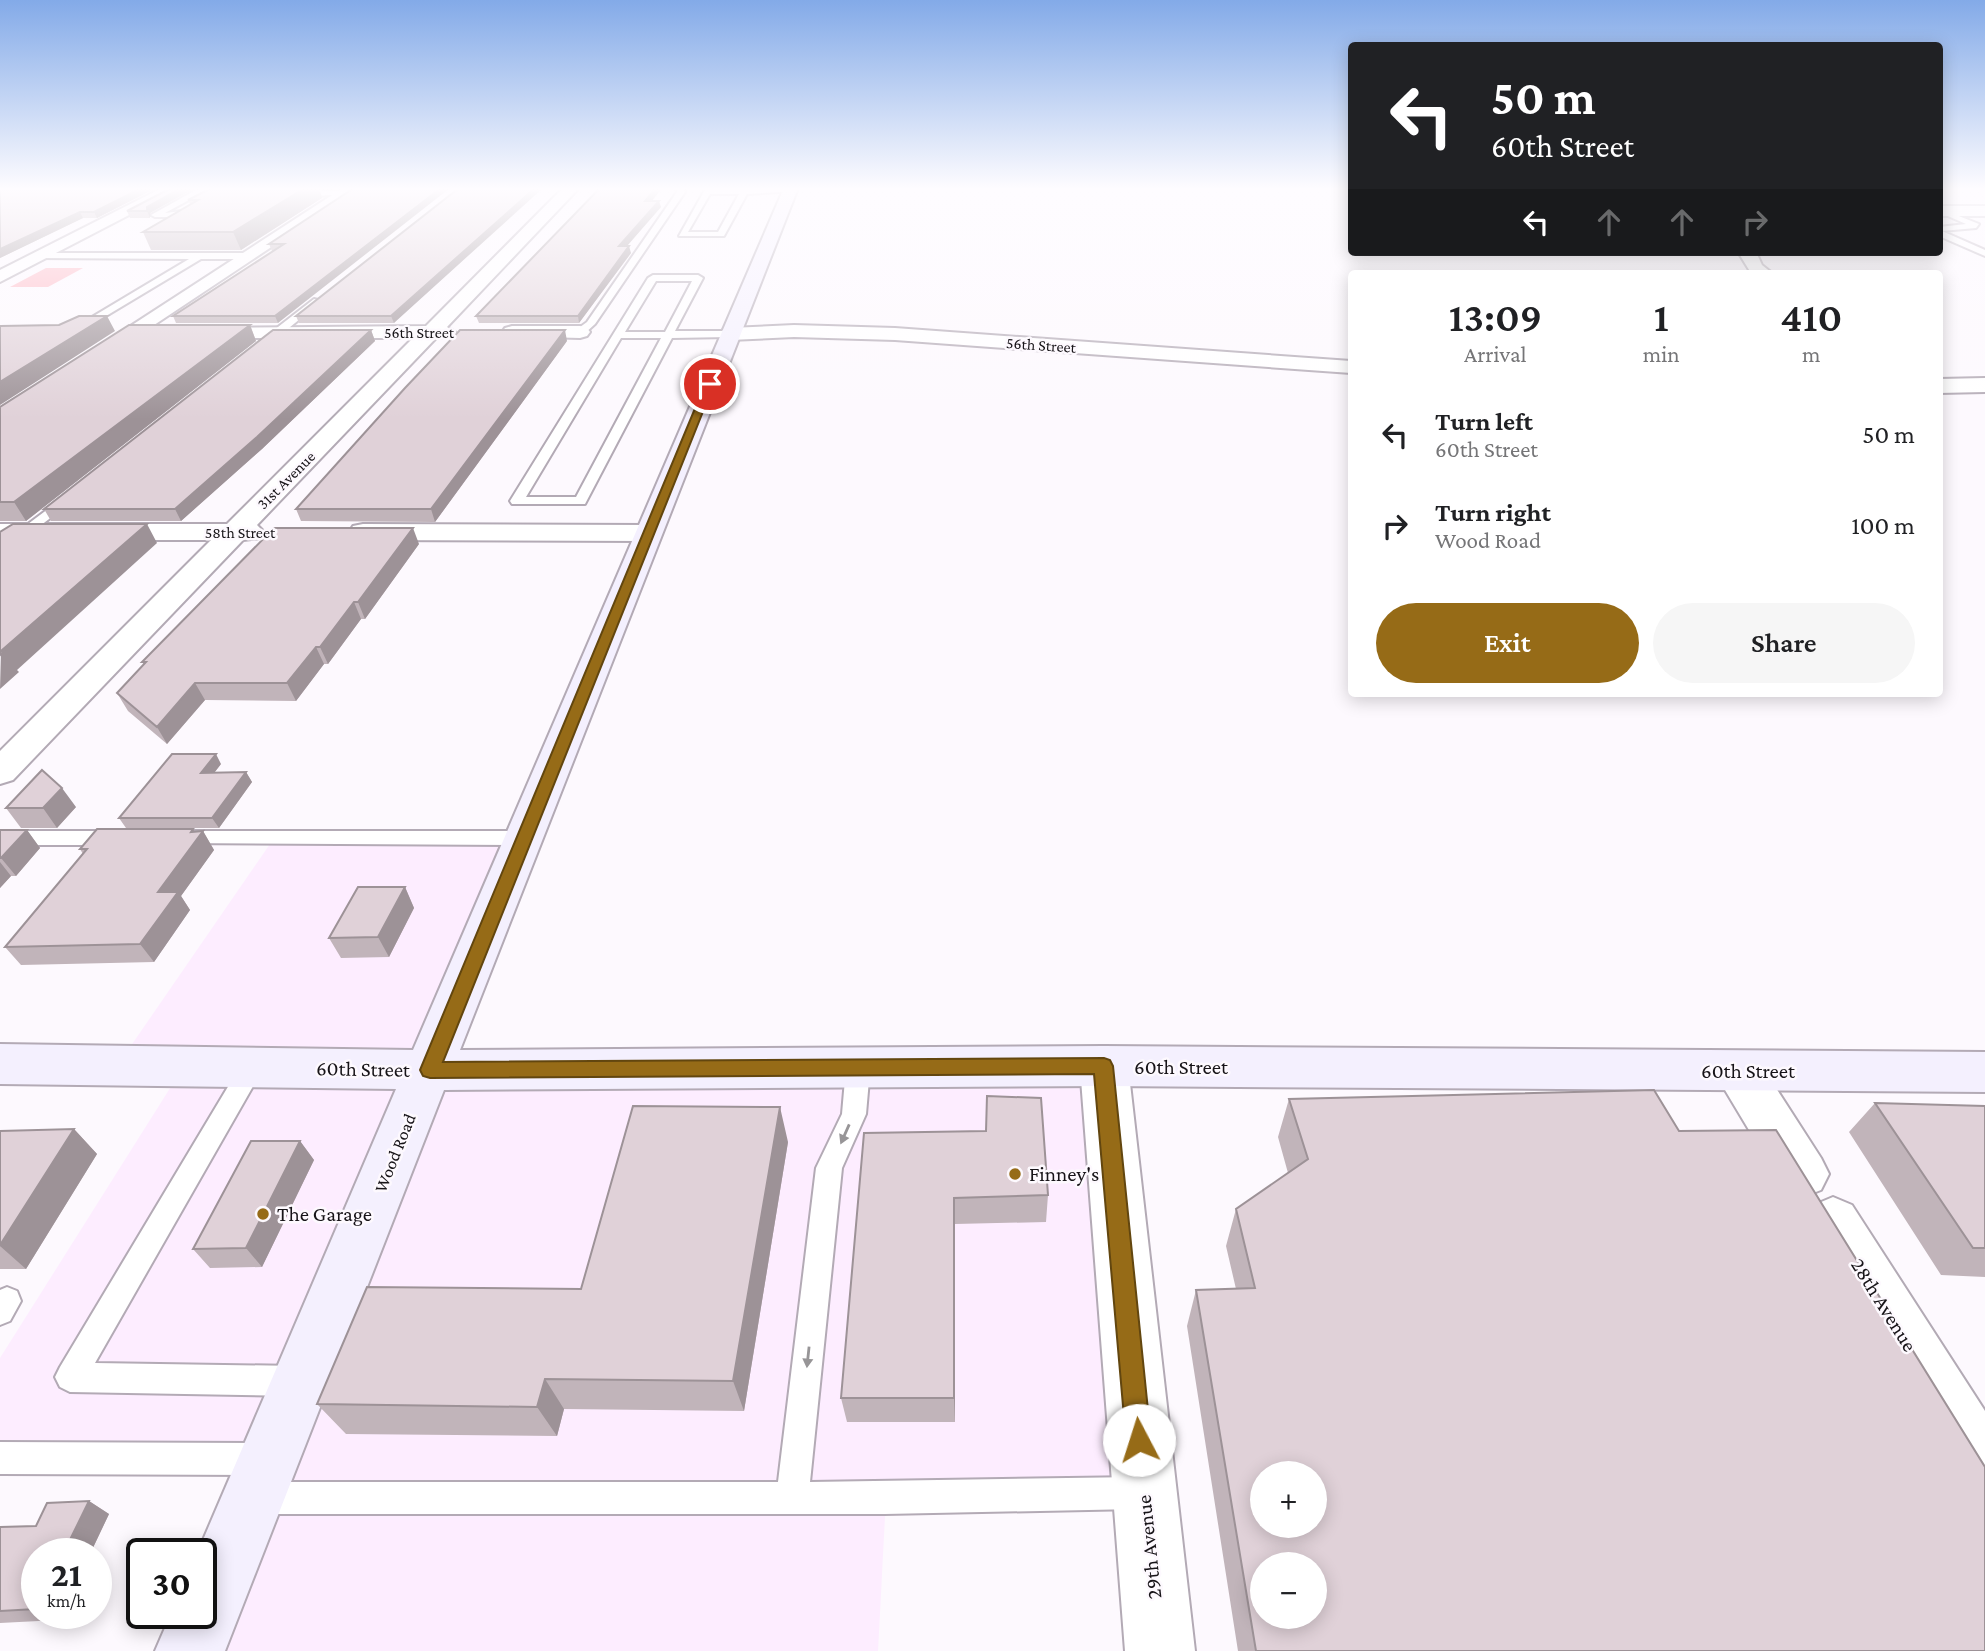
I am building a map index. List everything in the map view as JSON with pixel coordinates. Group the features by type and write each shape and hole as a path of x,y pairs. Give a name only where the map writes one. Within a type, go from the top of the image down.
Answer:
{"street":[{"path":"0,277 23,265"},
{"path":"87,360 234,265"},
{"name":"31st Avenue","path":"0,772 497,265"},
{"name":"Wood Road","path":"190,1651 759,265"},
{"name":"56th Street","path":"730,334 794,331 895,334 1348,368"},
{"name":"56th Street","path":"131,332 459,332"},
{"path":"486,332 580,332"},
{"path":"1943,383 1985,385"},
{"name":"58th Street","path":"13,532 275,532"},
{"path":"331,532 648,533"},
{"name":"60th Street","path":"0,1064 430,1070 1104,1066 1985,1072"},
{"name":"29th Avenue","path":"1104,1066 1160,1651"},
{"name":"28th Avenue","path":"1740,1071 1985,1467"}],"lane":[{"path":"64,330 77,330 185,265"},
{"path":"580,332 590,324 631,265"},
{"path":"653,278 698,278 665,335 580,501 517,501 653,278"},
{"path":"257,348 332,289"},
{"path":"618,335 730,334"},
{"path":"0,552 13,532 79,490"},
{"path":"0,838 138,838"},
{"path":"165,838 524,838"},
{"path":"252,1068 70,1377 301,1381"},
{"path":"792,1498 829,1168 854,1114 858,1068"},
{"path":"0,1458 269,1460"},
{"path":"253,1498 792,1498 1144,1493"}],"shaded area":[{"path":"46,268 83,268 48,287 10,287"},
{"path":"524,838 430,1069 1104,1066 1144,1493 886,1498 878,1651 190,1651 199,1629 217,1629 217,1586 269,1460 0,1458 0,1358 184,1066 117,1066 272,841"}],"building":[{"path":"252,265 341,265 275,316 173,316"},
{"path":"361,265 448,265 391,316 296,316"},
{"path":"525,265 615,265 578,316 476,316"},
{"path":"79,316 107,316 0,382 0,326 59,325"},
{"path":"129,325 250,325 14,502 0,502 0,407"},
{"path":"273,330 371,330 257,437 175,509 44,509"},
{"path":"460,330 565,330 431,509 296,509 405,388"},
{"path":"13,524 147,524 1,651 4,651 0,655 0,532"},
{"path":"274,528 413,528 358,602 354,602 320,647 316,647 287,683 195,683 157,727 117,693 146,662 142,662"},
{"path":"172,754 216,754 201,773 246,772 212,818 119,818"},
{"path":"42,770 62,788 43,808 6,808"},
{"path":"97,829 203,831 158,892 178,892 140,944 5,947 87,849 80,849"},
{"path":"0,830 27,830 1,858 0,858"},
{"path":"358,887 405,887 378,937 329,938"},
{"path":"1654,1090 1679,1131 1776,1130 1985,1467 1985,1651 1256,1651 1252,1629 1327,1629 1327,1552 1250,1552 1250,1615 1196,1290 1255,1288 1236,1209 1308,1159 1289,1099"},
{"path":"987,1096 1041,1098 1048,1195 954,1198 954,1398 841,1398 864,1133 986,1131"},
{"path":"1875,1103 1985,1106 1985,1248 1973,1248"},
{"path":"633,1106 780,1107 733,1381 545,1379 537,1407 317,1404 367,1287 581,1289"},
{"path":"74,1129 0,1245 0,1131"},
{"path":"251,1141 300,1141 246,1248 193,1249"},
{"path":"89,1501 71,1538 21,1538 21,1610 0,1611 0,1527 36,1526 47,1503"}],"place":[{"name":"Finney's","path":"1015,1174"},
{"name":"The Garage","path":"263,1214"}],"route":[{"path":"710,384 430,1070 1104,1066 1139,1440"}]}
